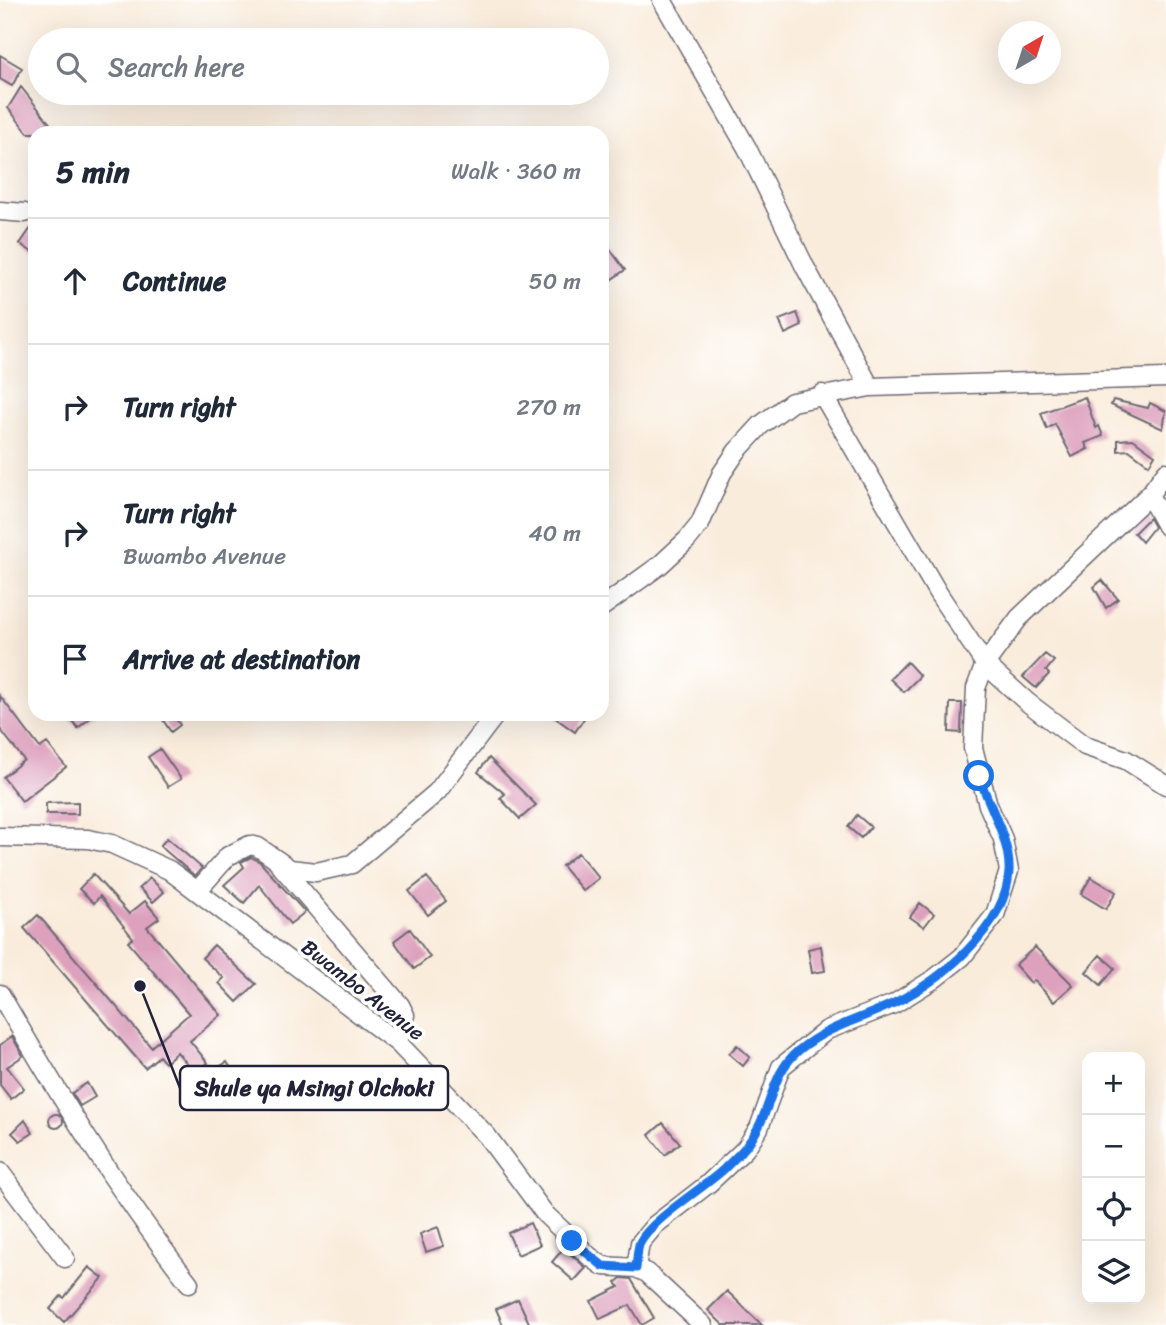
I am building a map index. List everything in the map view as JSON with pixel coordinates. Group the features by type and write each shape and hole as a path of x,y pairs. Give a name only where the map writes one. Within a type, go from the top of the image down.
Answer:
{"street":[{"path":"662,0 747,148 805,267 870,387"},
{"path":"0,211 25,213"},
{"path":"609,602 660,565 687,540 700,524 729,462 761,425 792,402 822,394 870,387 1166,378"},
{"path":"822,394 938,593 985,664 1027,702 1085,746 1126,760 1166,785"},
{"path":"636,1268 640,1242 655,1225 708,1184 745,1149 759,1128 781,1067 827,1030 894,1003 934,979 962,957 995,915 1009,871 1003,839 982,786 973,748 976,688 985,664 1019,618 1149,495 1166,472"},
{"path":"1149,495 1166,526"},
{"path":"280,865 316,872 336,870 359,859 437,792 491,721"},
{"name":"Bwambo Avenue","path":"0,836 88,839 111,844 169,870 198,890 245,930 398,1043 487,1136 516,1171 545,1214 572,1241 603,1266 636,1268 658,1281 703,1325"},
{"path":"198,890 217,867 239,848 250,845 258,848 280,865 400,1005 405,1015 398,1043"},
{"path":"0,995 83,1133 146,1228 189,1283"},
{"path":"0,1171 65,1258"}],"building":[{"path":"0,55 22,68 12,86 0,79"},
{"path":"21,87 28,96 28,105 35,105 52,126 28,126 28,133 8,108"},
{"path":"28,232 28,249 20,244"},
{"path":"609,248 625,270 609,281"},
{"path":"797,313 802,326 785,334 779,320"},
{"path":"1085,397 1096,428 1099,426 1103,436 1085,443 1088,449 1072,457 1055,424 1047,429 1041,413"},
{"path":"1113,400 1148,408 1150,403 1166,411 1163,429 1111,405"},
{"path":"1133,439 1155,455 1149,465 1129,450 1118,451 1118,440"},
{"path":"1149,518 1154,527 1142,542 1134,533"},
{"path":"1102,580 1118,599 1106,608 1094,587"},
{"path":"1045,654 1054,661 1046,671 1049,674 1036,688 1023,677"},
{"path":"907,662 920,676 904,692 890,679"},
{"path":"0,696 40,748 47,743 66,767 22,801 3,777 24,760 0,729"},
{"path":"950,703 962,703 961,733 949,732"},
{"path":"72,721 86,721 78,728"},
{"path":"164,721 177,721 180,725 171,732"},
{"path":"560,721 582,721 575,732"},
{"path":"160,749 181,779 168,787 148,757"},
{"path":"489,758 536,805 520,819 500,798 505,794 478,772"},
{"path":"78,802 78,814 46,814 46,803"},
{"path":"857,815 871,827 861,838 848,827"},
{"path":"167,838 202,868 195,876 160,846"},
{"path":"578,853 599,878 583,891 562,866"},
{"path":"251,857 260,862 305,912 290,924 259,885 244,903 224,885 244,867 241,862"},
{"path":"93,874 129,914 145,901 159,918 147,927 221,1015 190,1041 208,1063 195,1073 177,1052 165,1063 159,1056 145,1068 24,928 38,915 151,1047 189,1014 128,942 133,938 100,896 94,903 79,889"},
{"path":"427,877 446,901 428,915 409,891"},
{"path":"1091,877 1116,892 1106,909 1081,894"},
{"path":"150,878 164,892 153,902 139,888"},
{"path":"920,903 934,914 924,927 910,917"},
{"path":"410,929 430,957 414,969 394,941"},
{"path":"214,945 256,984 237,1002 219,983 224,978 202,958"},
{"path":"821,946 825,971 812,973 808,949"},
{"path":"1035,947 1073,985 1054,1002 1034,980 1031,983 1015,965"},
{"path":"1100,955 1115,968 1101,985 1086,972"},
{"path":"12,1036 23,1056 7,1067 24,1088 11,1099 0,1085 0,1045"},
{"path":"737,1045 750,1057 743,1066 729,1054"},
{"path":"227,1062 241,1084 220,1098 213,1086 223,1080 216,1069"},
{"path":"87,1083 95,1097 80,1106 72,1093"},
{"path":"53,1114 59,1114 63,1121 59,1128 53,1128 49,1124 49,1118"},
{"path":"25,1120 33,1133 20,1141 12,1133"},
{"path":"663,1123 680,1143 665,1155 649,1135"},
{"path":"530,1223 540,1245 518,1255 508,1233"},
{"path":"438,1227 444,1246 426,1252 420,1234"},
{"path":"564,1248 586,1268 574,1281 552,1262"},
{"path":"89,1267 103,1278 64,1322 50,1309 61,1296 64,1298"},
{"path":"621,1278 631,1279 654,1318 642,1325 630,1305 600,1319 591,1301 619,1287 616,1282"},
{"path":"727,1291 762,1325 723,1325 708,1310"},
{"path":"518,1299 530,1325 503,1325 496,1309"}],"place":[{"name":"Shule ya Msingi Olchoki","path":"140,986"}],"route":[{"path":"572,1241 603,1266 636,1268 640,1242 655,1225 708,1184 745,1149 759,1128 781,1067 827,1030 894,1003 934,979 962,957 995,915 1009,871 1003,839 979,776"}]}
